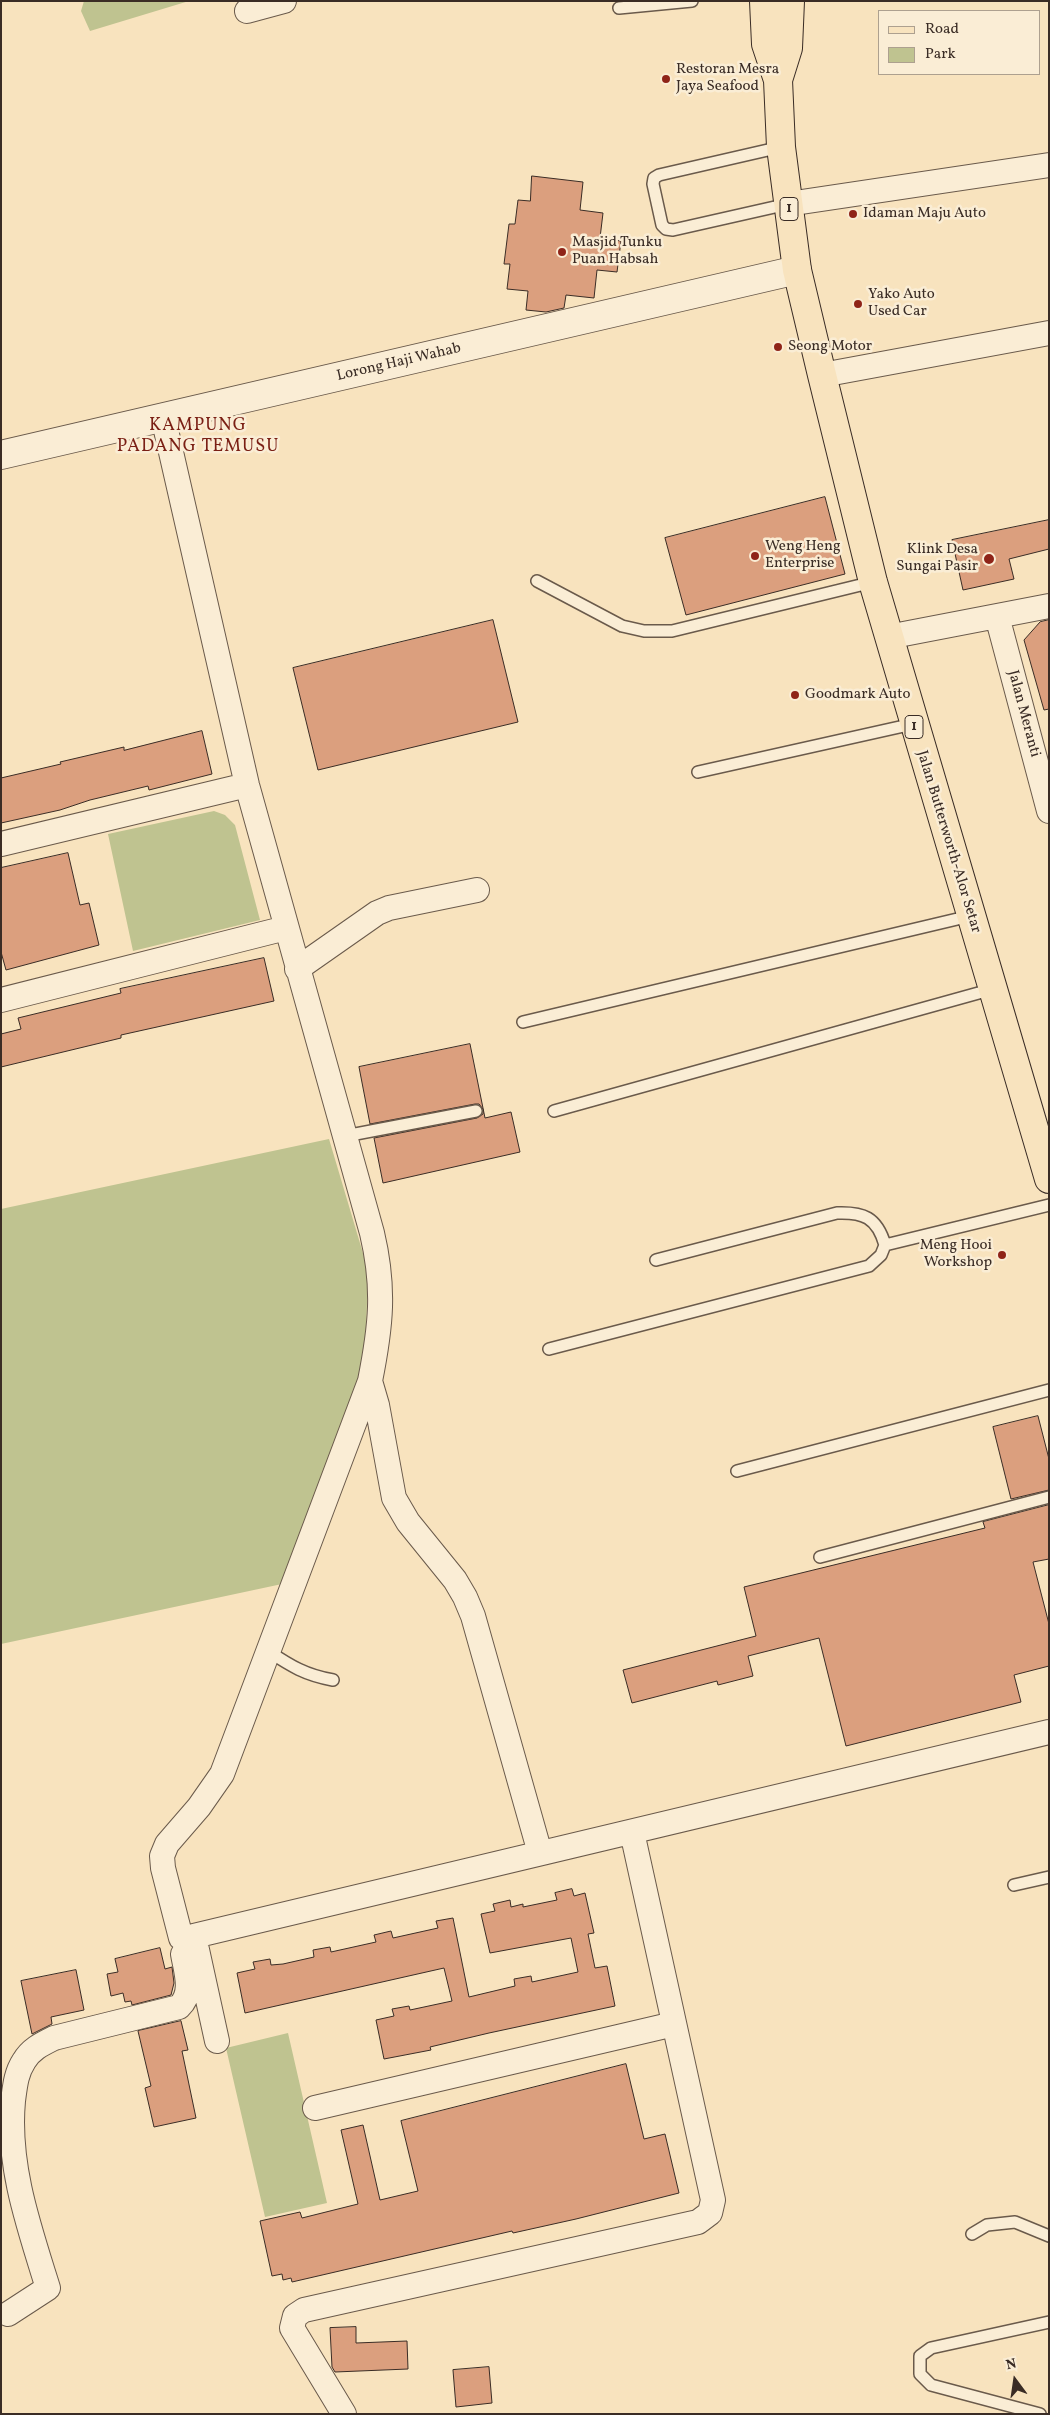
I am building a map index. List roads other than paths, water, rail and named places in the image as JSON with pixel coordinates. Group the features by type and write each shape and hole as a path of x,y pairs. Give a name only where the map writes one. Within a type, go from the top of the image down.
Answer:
{"main road":[{"name":"1","path":"764,1 766,44 778,80 781,147 797,270"},
{"name":"1","path":"778,80 788,48 790,1"},
{"name":"Jalan Butterworth-Alor Setar","path":"797,270 888,637 970,916 993,989 1041,1123 1049,1179"}],"street":[{"path":"246,11 284,1"},
{"path":"788,204 1049,165"},
{"name":"Lorong Haji Wahab","path":"1,455 797,270"},
{"path":"822,375 1049,333"},
{"path":"163,417 247,785 380,1265 380,1334 370,1381 222,1774 199,1807 167,1844 162,1856 163,1868 188,1938 217,2042"},
{"path":"888,637 1049,606"},
{"name":"Jalan Meranti","path":"997,616 1047,798"},
{"path":"1,844 247,785"},
{"path":"297,969 377,913 389,908 477,890"},
{"path":"1,1000 286,928"},
{"path":"370,1381 377,1405 394,1498 408,1522 455,1580 465,1596 473,1616 540,1853"},
{"path":"188,1938 1049,1732"},
{"path":"344,2414 292,2328 295,2316 304,2310 698,2222 710,2213 713,2200 632,1832"},
{"path":"8,2314 48,2288 16,2176 11,2124 16,2077 24,2060 36,2047 54,2038 179,2007 185,2001 188,1994 188,1938"},
{"path":"316,2108 674,2024"}],"lane":[{"path":"619,8 692,1"},
{"path":"781,147 659,174 654,178 653,184 662,225 666,229 673,230 788,204"},
{"path":"537,581 622,626 644,631 672,631 873,582"},
{"path":"698,772 913,724"},
{"path":"523,1022 970,916"},
{"path":"554,1112 993,989"},
{"path":"345,1136 476,1111"},
{"path":"885,1244 1049,1205"},
{"path":"550,1349 869,1266 881,1255 885,1244 881,1231 872,1220 856,1212 837,1213 656,1260"},
{"path":"737,1471 1049,1390"},
{"path":"820,1557 1049,1497"},
{"path":"268,1651 294,1668 311,1676 333,1680"},
{"path":"1014,1885 1049,1877"},
{"path":"972,2234 987,2225 1015,2222 1049,2236"},
{"path":"1040,2414 931,2385 920,2374 920,2356 931,2348 1049,2322"}],"place":[{"name":"Restoran Mesra Jaya Seafood","path":"666,79"},
{"name":"Idaman Maju Auto","path":"853,214"},
{"name":"Masjid Tunku Puan Habsah","path":"562,252"},
{"name":"Yako Auto Used Car","path":"858,304"},
{"name":"Seong Motor","path":"778,347"},
{"name":"Weng Heng Enterprise","path":"755,556"},
{"name":"Klink Desa Sungai Pasir","path":"989,559"},
{"name":"Goodmark Auto","path":"795,695"},
{"name":"Meng Hooi Workshop","path":"1002,1255"}],"district":[{"name":"KAMPUNG PADANG TEMUSU","path":"198,437"}]}
